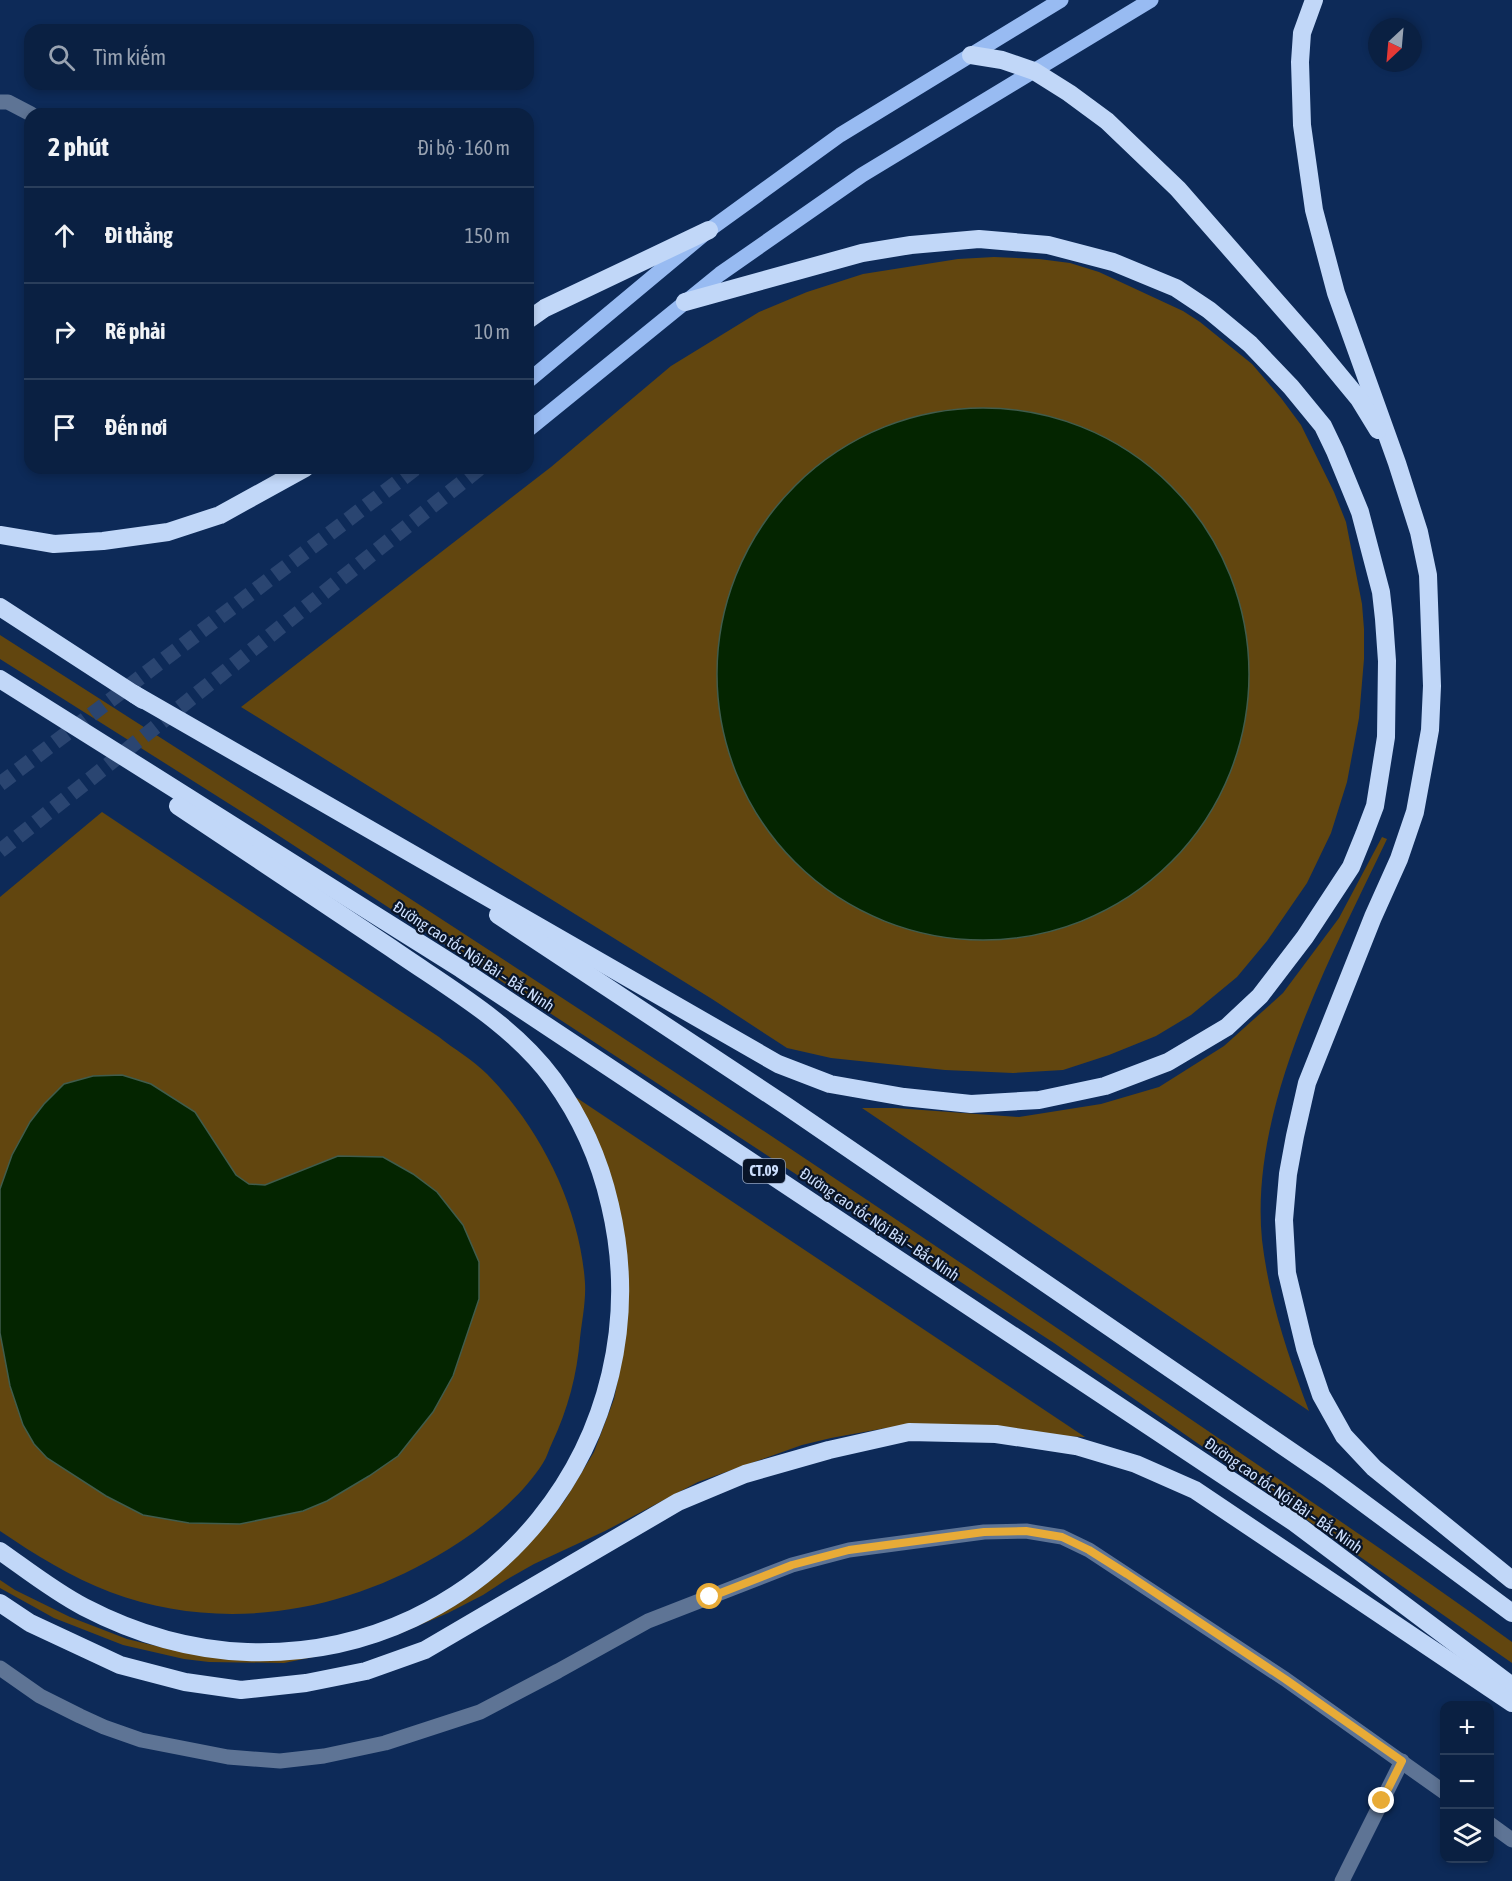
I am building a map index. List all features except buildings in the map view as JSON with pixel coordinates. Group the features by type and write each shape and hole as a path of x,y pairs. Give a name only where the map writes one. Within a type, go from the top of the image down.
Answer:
{"highway":[{"path":"1314,0 1302,33 1300,62 1302,125 1314,210 1336,293 1397,463 1419,532 1428,575 1432,686 1430,730 1414,813 1399,859 1369,927 1307,1083 1288,1174 1284,1220 1287,1273 1305,1348 1321,1395 1344,1436 1374,1468 1512,1580"},
{"path":"971,55 1002,60 1034,71 1077,98 1107,121 1178,189 1312,342 1359,399 1397,463"},
{"path":"534,316 545,308 709,230"},
{"path":"134,694 768,1058 830,1084 904,1097 971,1104 1039,1100 1106,1086 1168,1062 1227,1027 1260,996 1327,905 1351,867 1375,806 1382,767 1386,737 1387,661 1381,592 1360,512 1323,426 1291,387 1250,344 1209,310 1176,288 1113,262 1048,245 979,239 911,245 862,253 685,302"},
{"path":"0,535 54,544 168,532 220,515 294,474"},
{"path":"0,607 134,694 493,913 785,1105 1327,1476 1512,1613"},
{"name":"Đường cao tốc Nội Bài – Bắc Ninh","path":"0,679 460,969 1276,1510 1512,1686"},
{"path":"0,686 467,1000 516,1038 552,1078 583,1128 604,1181 618,1237 622,1295 616,1352 602,1408 579,1461 549,1509 510,1552 465,1589 415,1618 361,1638 304,1650 247,1652 190,1646 134,1630 81,1606 0,1551"},
{"path":"0,1603 30,1623 120,1665 185,1682 241,1690 306,1683 366,1671 425,1650 678,1502 745,1474 829,1450 909,1432 996,1434 1076,1446 1136,1464 1195,1490 1512,1703"}],"main road":[{"path":"534,376 709,230 840,135 1061,0"},
{"path":"534,425 720,274 862,175 1151,0"}],"street":[{"path":"0,102 8,102 24,110"},
{"path":"0,1668 40,1696 104,1727 141,1740 228,1757 280,1761 324,1756 385,1743 480,1712 648,1621 792,1565 849,1550 984,1532 1026,1531 1062,1537 1089,1550 1285,1679 1440,1789"},
{"path":"1342,1881 1402,1761"},
{"path":"1494,1827 1512,1840"}],"shaded area":[{"path":"994,257 1070,263 1099,272 1183,311 1200,322 1252,364 1301,425 1346,522 1362,604 1364,659 1359,718 1347,782 1331,833 1307,883 1267,941 1237,977 1191,1015 1156,1036 1063,1070 1013,1073 945,1070 831,1058 787,1048 712,999 241,707 551,467 671,366 759,312 807,292 863,274 958,259"},
{"path":"983,408 1035,413 1085,428 1131,453 1171,486 1204,526 1229,572 1244,622 1249,674 1244,726 1229,776 1204,822 1171,862 1131,895 1085,920 1035,935 983,940 931,935 881,920 835,895 795,862 762,822 737,776 722,726 717,674 722,622 737,572 762,526 795,486 835,453 881,428 931,413"},
{"path":"0,635 560,996 838,1180 1114,1367 1364,1537 1512,1642 1512,1663 1054,1343 258,822 0,659"},
{"path":"102,812 476,1064 506,1095 524,1119 554,1170 566,1198 582,1254 585,1283 584,1304 577,1365 571,1392 544,1461 509,1503 466,1538 399,1576 359,1592 319,1604 277,1611 235,1614 193,1612 151,1605 95,1586 53,1564 0,1531 0,897"},
{"path":"1382,837 1387,839 1319,982 1281,1085 1268,1137 1261,1189 1262,1240 1269,1284 1287,1348 1309,1411 862,1108 895,1108 1019,1117 1101,1104 1159,1087 1224,1046 1283,993 1339,918"},
{"path":"122,1075 151,1084 195,1112 236,1175 249,1184 265,1185 338,1156 383,1157 413,1174 437,1192 463,1225 479,1262 479,1299 453,1376 433,1412 398,1456 327,1501 303,1511 240,1524 189,1523 143,1515 106,1496 47,1458 34,1444 23,1425 10,1386 0,1333 0,1189 12,1155 30,1122 64,1084 93,1076"},
{"path":"565,1090 1085,1437 886,1428 802,1445 698,1482 605,1531 534,1564 448,1613 399,1634 348,1650 284,1663 209,1662 184,1659 123,1645 54,1618 0,1588 0,1580 15,1590 70,1617 127,1639 173,1650 351,1643 513,1556 551,1519 594,1452 614,1399 624,1349 627,1308 622,1235"}],"tunnel":[{"path":"0,784 408,474"},
{"path":"0,851 472,474"}],"route":[{"path":"710,1597 792,1565 849,1550 984,1532 1026,1531 1062,1537 1089,1550 1127,1574 1285,1679 1402,1761 1382,1801"}]}
